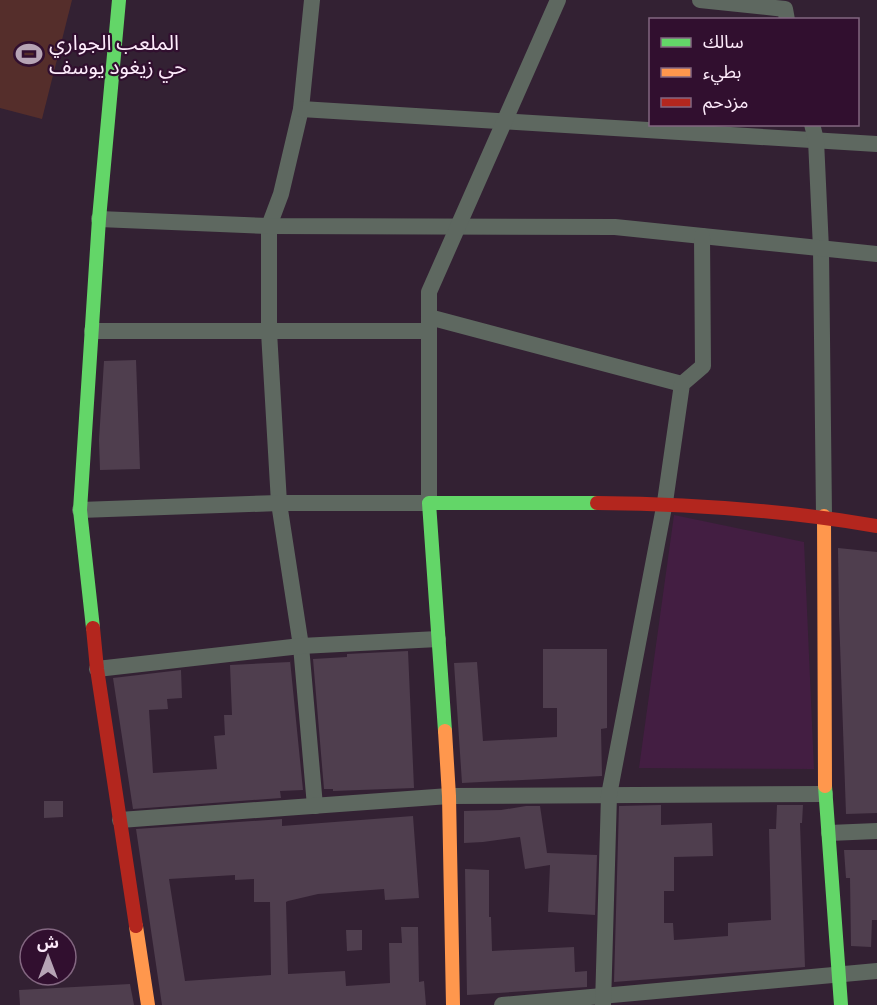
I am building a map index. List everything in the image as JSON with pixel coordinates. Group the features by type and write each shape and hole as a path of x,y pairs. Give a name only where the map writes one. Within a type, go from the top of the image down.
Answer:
{"street":[{"path":"119,0 99,219 80,510 97,669 148,1005"},
{"path":"312,0 301,109 280,194 269,226 269,332 279,503 301,646 315,806"},
{"path":"453,1005 449,796 429,503 429,292 558,0"},
{"path":"700,0 785,9 787,18"},
{"path":"301,109 504,121 814,132 877,144"},
{"path":"814,132 821,249 825,794 841,1005"},
{"path":"99,219 269,226 615,227 877,254"},
{"path":"603,1000 609,795 665,502 682,384 703,366 702,236"},
{"path":"92,331 269,332 429,324 682,384"},
{"path":"80,510 279,503 665,502 824,516 877,526"},
{"path":"97,669 301,646 438,639"},
{"path":"120,819 449,796 825,794"},
{"path":"829,833 877,831"},
{"path":"502,1005 603,1000 877,971"}],"shaded area":[{"name":"الملعب الجواري حي زيغود يوسف","path":"0,0 72,0 42,119 0,108"},
{"path":"674,515 804,542 814,769 639,768"}],"building":[{"path":"136,360 140,469 100,470 99,440 104,361"},
{"path":"838,548 877,552 877,813 846,814"},
{"path":"543,649 607,649 607,728 601,729 602,776 462,783 454,663 477,662 483,741 557,737 557,708 543,708"},
{"path":"408,651 414,788 333,791 333,789 324,789 313,659 347,657 347,654"},
{"path":"290,660 303,790 280,791 281,798 133,809 113,678 181,670 182,698 167,699 168,709 149,710 153,773 217,769 214,736 225,735 224,715 232,715 230,665 290,662"},
{"path":"44,801 63,801 63,817 44,818"},
{"path":"661,805 661,825 712,823 713,856 674,857 674,891 664,891 664,923 673,923 674,940 728,936 728,923 771,920 769,829 776,829 777,805 803,805 802,823 800,823 805,967 614,982 619,806"},
{"path":"540,806 547,853 597,855 595,915 548,912 550,865 525,869 520,837 464,843 464,811 501,810"},
{"path":"413,816 419,898 385,900 384,889 318,894 286,902 288,974 345,971 346,986 390,983 389,943 402,943 401,927 418,927 419,982 424,981 426,1005 162,1005 136,829 282,819 282,826","holes":["235,875 235,880 254,879 254,902 270,902 271,975 185,981 169,879"]},
{"path":"844,850 877,850 877,920 872,920 871,947 851,946 850,878 846,878"},
{"path":"465,869 489,870 492,951 574,947 575,972 587,971 587,987 467,995"},
{"path":"346,930 362,930 362,950 347,951"},
{"path":"130,984 134,1005 20,1005 19,990"}],"traffic: fast":[{"path":"93,628 80,510 99,219 119,0"},
{"path":"445,731 429,503 597,503"},
{"path":"825,786 841,1005"}],"traffic: slow":[{"path":"824,516 825,786"},
{"path":"445,731 449,796 453,1005"},
{"path":"136,926 148,1005"}],"traffic: jam":[{"path":"597,503 738,509 877,526"},
{"path":"93,628 97,669 136,926"}],"place":[{"name":"الملعب الجواري حي زيغود يوسف","path":"29,54"}]}
